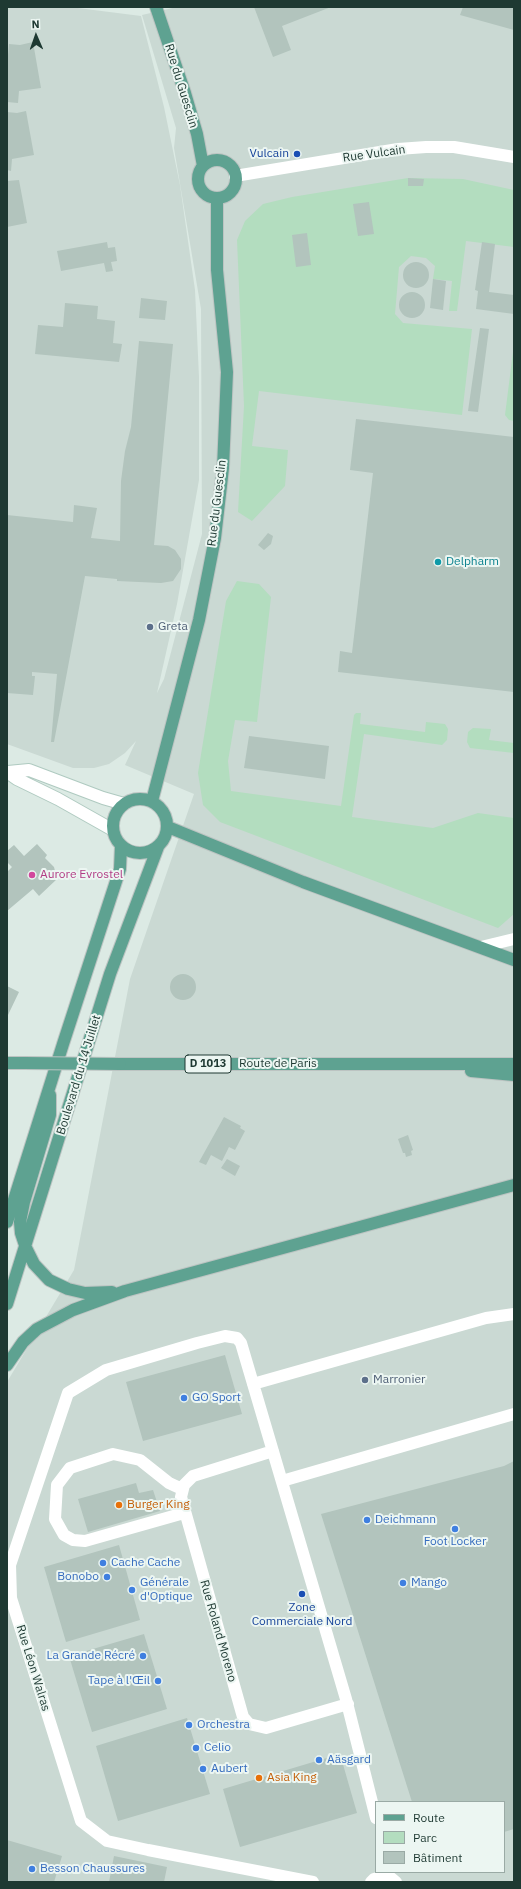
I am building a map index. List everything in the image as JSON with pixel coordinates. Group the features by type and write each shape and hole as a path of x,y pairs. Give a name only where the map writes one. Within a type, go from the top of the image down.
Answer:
{"main road":[{"name":"Rue du Guesclin","path":"156,7 185,93 203,166"},
{"path":"216,160 228,164 235,176 233,188 229,194 217,198 205,194 198,184 199,171 203,166 216,160"},
{"name":"Rue du Guesclin","path":"152,801 199,620 217,523 223,460 227,372 217,270 217,198"},
{"path":"137,798 152,801 164,811 168,827 167,835 158,847 143,853 128,850 121,845 113,830 115,816 124,804 137,798"},
{"path":"168,827 303,882 514,960"},
{"name":"Boulevard du 14 Juillet","path":"7,1222 50,1083 120,869 121,845"},
{"name":"Boulevard du 14 Juillet","path":"7,1304 26,1248 110,974 158,847"},
{"name":"Route de Paris","path":"7,1063 412,1065 514,1064"},
{"name":"Route de Paris","path":"412,1065 514,1075"},
{"path":"50,1083 50,1115 24,1202 20,1222 21,1233 26,1248 34,1264 49,1280 68,1289 85,1293 125,1291"},
{"path":"7,1365 23,1342 37,1329 73,1310 125,1291 514,1186"}],"street":[{"name":"Rue Vulcain","path":"235,176 398,149 426,147 454,147 514,157"},
{"path":"7,772 29,770 103,798 124,804"},
{"path":"7,772 17,779 58,799 113,830"},
{"path":"481,947 514,939"},
{"path":"375,1814 348,1704 253,1384 486,1318 514,1314"},
{"name":"Rue Léon Walras","path":"253,1384 240,1343 237,1338 225,1336 106,1370 68,1393 10,1565 11,1598 81,1821 107,1841 313,1882"},
{"path":"282,1481 514,1414"},
{"path":"184,1513 85,1541 73,1540 64,1535 55,1519 57,1485 70,1468 113,1454 140,1460 169,1483 182,1489 193,1476 273,1451"},
{"path":"42,1470 57,1485"},
{"name":"Rue Roland Moreno","path":"182,1489 181,1497 184,1513 243,1717 249,1724 266,1728 348,1704"},
{"path":"376,1877 390,1877 396,1882"}],"shaded area":[{"path":"7,7 70,7 141,16 164,107 180,185 195,290 199,377 199,480 177,604 157,693 164,679 202,534 201,309 174,148 176,128 142,15 177,7 514,7 514,1882 7,1882 7,1382 74,1270 130,979 194,794 125,765 136,741 125,753 109,764 94,768 73,768 7,744"}],"green space":[{"path":"408,178 463,179 514,190 514,247 466,241 457,311 449,311 452,281 433,279 435,266 426,258 411,256 399,267 395,314 403,323 472,329 462,415 259,391 252,446 288,450 285,486 252,521 238,512 244,406 237,240 245,221 263,204 292,197"},
{"path":"514,344 514,421 509,420 505,415"},
{"path":"237,581 259,584 271,597 257,722 235,720 228,761 231,791 341,806 354,715 356,713 361,713 360,724 425,732 426,722 445,724 448,729 447,740 442,745 364,734 352,817 433,828 478,813 514,818 514,914 498,928 220,822 203,805 198,773 226,601"},
{"path":"473,728 491,729 489,740 514,743 514,753 470,748 467,742 468,732"}],"building":[{"path":"254,7 331,7 282,26 291,50 273,57"},
{"path":"463,7 514,7 514,30 460,15"},
{"path":"33,42 41,88 19,91 18,103 7,102 7,66 9,44 20,45"},
{"path":"26,111 34,155 12,159 11,171 7,170 7,112 17,113"},
{"path":"408,178 424,179 423,186 408,186"},
{"path":"19,180 27,223 7,227 7,181"},
{"path":"369,202 374,234 358,236 353,204"},
{"path":"307,233 311,265 296,267 292,235"},
{"path":"107,242 108,248 115,247 117,261 111,262 113,271 106,272 104,263 61,271 57,251"},
{"path":"482,242 495,244 489,292 514,295 514,314 476,309 478,291 475,290"},
{"path":"416,262 426,265 429,275 426,285 416,288 406,285 403,275 406,265"},
{"path":"433,279 446,281 443,310 430,308"},
{"path":"412,292 422,295 425,305 422,315 412,318 402,315 399,305 402,295"},
{"path":"141,298 167,301 165,320 139,318"},
{"path":"65,303 98,306 97,319 115,321 113,343 122,344 119,362 35,354 38,325 63,327"},
{"path":"480,328 489,329 478,412 468,411"},
{"path":"139,341 173,344 154,545 168,546 175,550 181,559 181,569 173,581 161,583 117,581 117,579 85,576 54,742 51,742 57,674 32,672 32,676 35,676 33,695 7,693 7,515 73,522 74,505 97,508 91,538 120,541 121,481 125,451 131,427"},
{"name":"Delpharm","path":"356,419 514,437 514,692 338,672 340,651 352,653 373,473 350,470"},
{"path":"268,533 273,536 271,544 264,550 258,545"},
{"path":"249,736 329,746 325,779 244,768"},
{"name":"Aurore Evrostel","path":"37,844 47,855 45,858 54,867 57,879 39,896 33,889 7,911 7,872 12,867 7,862 7,851 14,845 24,856"},
{"path":"183,974 192,978 196,987 192,996 183,1000 174,996 170,987 174,978"},
{"path":"7,986 19,992 8,1015 7,1014"},
{"path":"224,1117 241,1126 240,1128 245,1131 235,1150 229,1147 222,1161 211,1155 206,1165 199,1162"},
{"path":"408,1135 413,1150 411,1151 412,1155 406,1157 398,1139"},
{"path":"227,1159 240,1166 235,1176 221,1168"},
{"name":"GO Sport","path":"225,1355 242,1414 143,1441 126,1382"},
{"path":"514,1461 514,1829 505,1832 505,1801 412,1801 321,1514 504,1466"},
{"name":"Burger King","path":"136,1483 139,1493 153,1490 160,1511 88,1532 78,1499"},
{"path":"119,1545 140,1620 66,1642 44,1567"},
{"path":"144,1634 167,1709 92,1732 69,1656"},
{"path":"187,1718 210,1794 118,1821 96,1746"},
{"path":"340,1754 357,1813 240,1847 223,1789"},
{"name":"Besson Chaussures","path":"7,1840 62,1856 54,1882 7,1882"},
{"path":"114,1856 167,1867 164,1882 109,1882"}],"place":[{"name":"Vulcain","path":"297,154"},
{"name":"Delpharm","path":"438,562"},
{"name":"Greta","path":"150,627"},
{"name":"Aurore Evrostel","path":"32,875"},
{"name":"Marronier","path":"365,1380"},
{"name":"GO Sport","path":"184,1398"},
{"name":"Burger King","path":"119,1505"},
{"name":"Deichmann","path":"367,1520"},
{"name":"Foot Locker","path":"455,1529"},
{"name":"Cache Cache","path":"103,1563"},
{"name":"Bonobo","path":"107,1577"},
{"name":"Mango","path":"403,1583"},
{"name":"Générale d'Optique","path":"132,1590"},
{"name":"Zone Commerciale Nord","path":"302,1594"},
{"name":"La Grande Récré","path":"143,1656"},
{"name":"Tape à l'Œil","path":"158,1681"},
{"name":"Orchestra","path":"189,1725"},
{"name":"Celio","path":"196,1748"},
{"name":"Aäsgard","path":"319,1760"},
{"name":"Aubert","path":"203,1769"},
{"name":"Asia King","path":"259,1778"},
{"name":"Besson Chaussures","path":"32,1869"}]}
